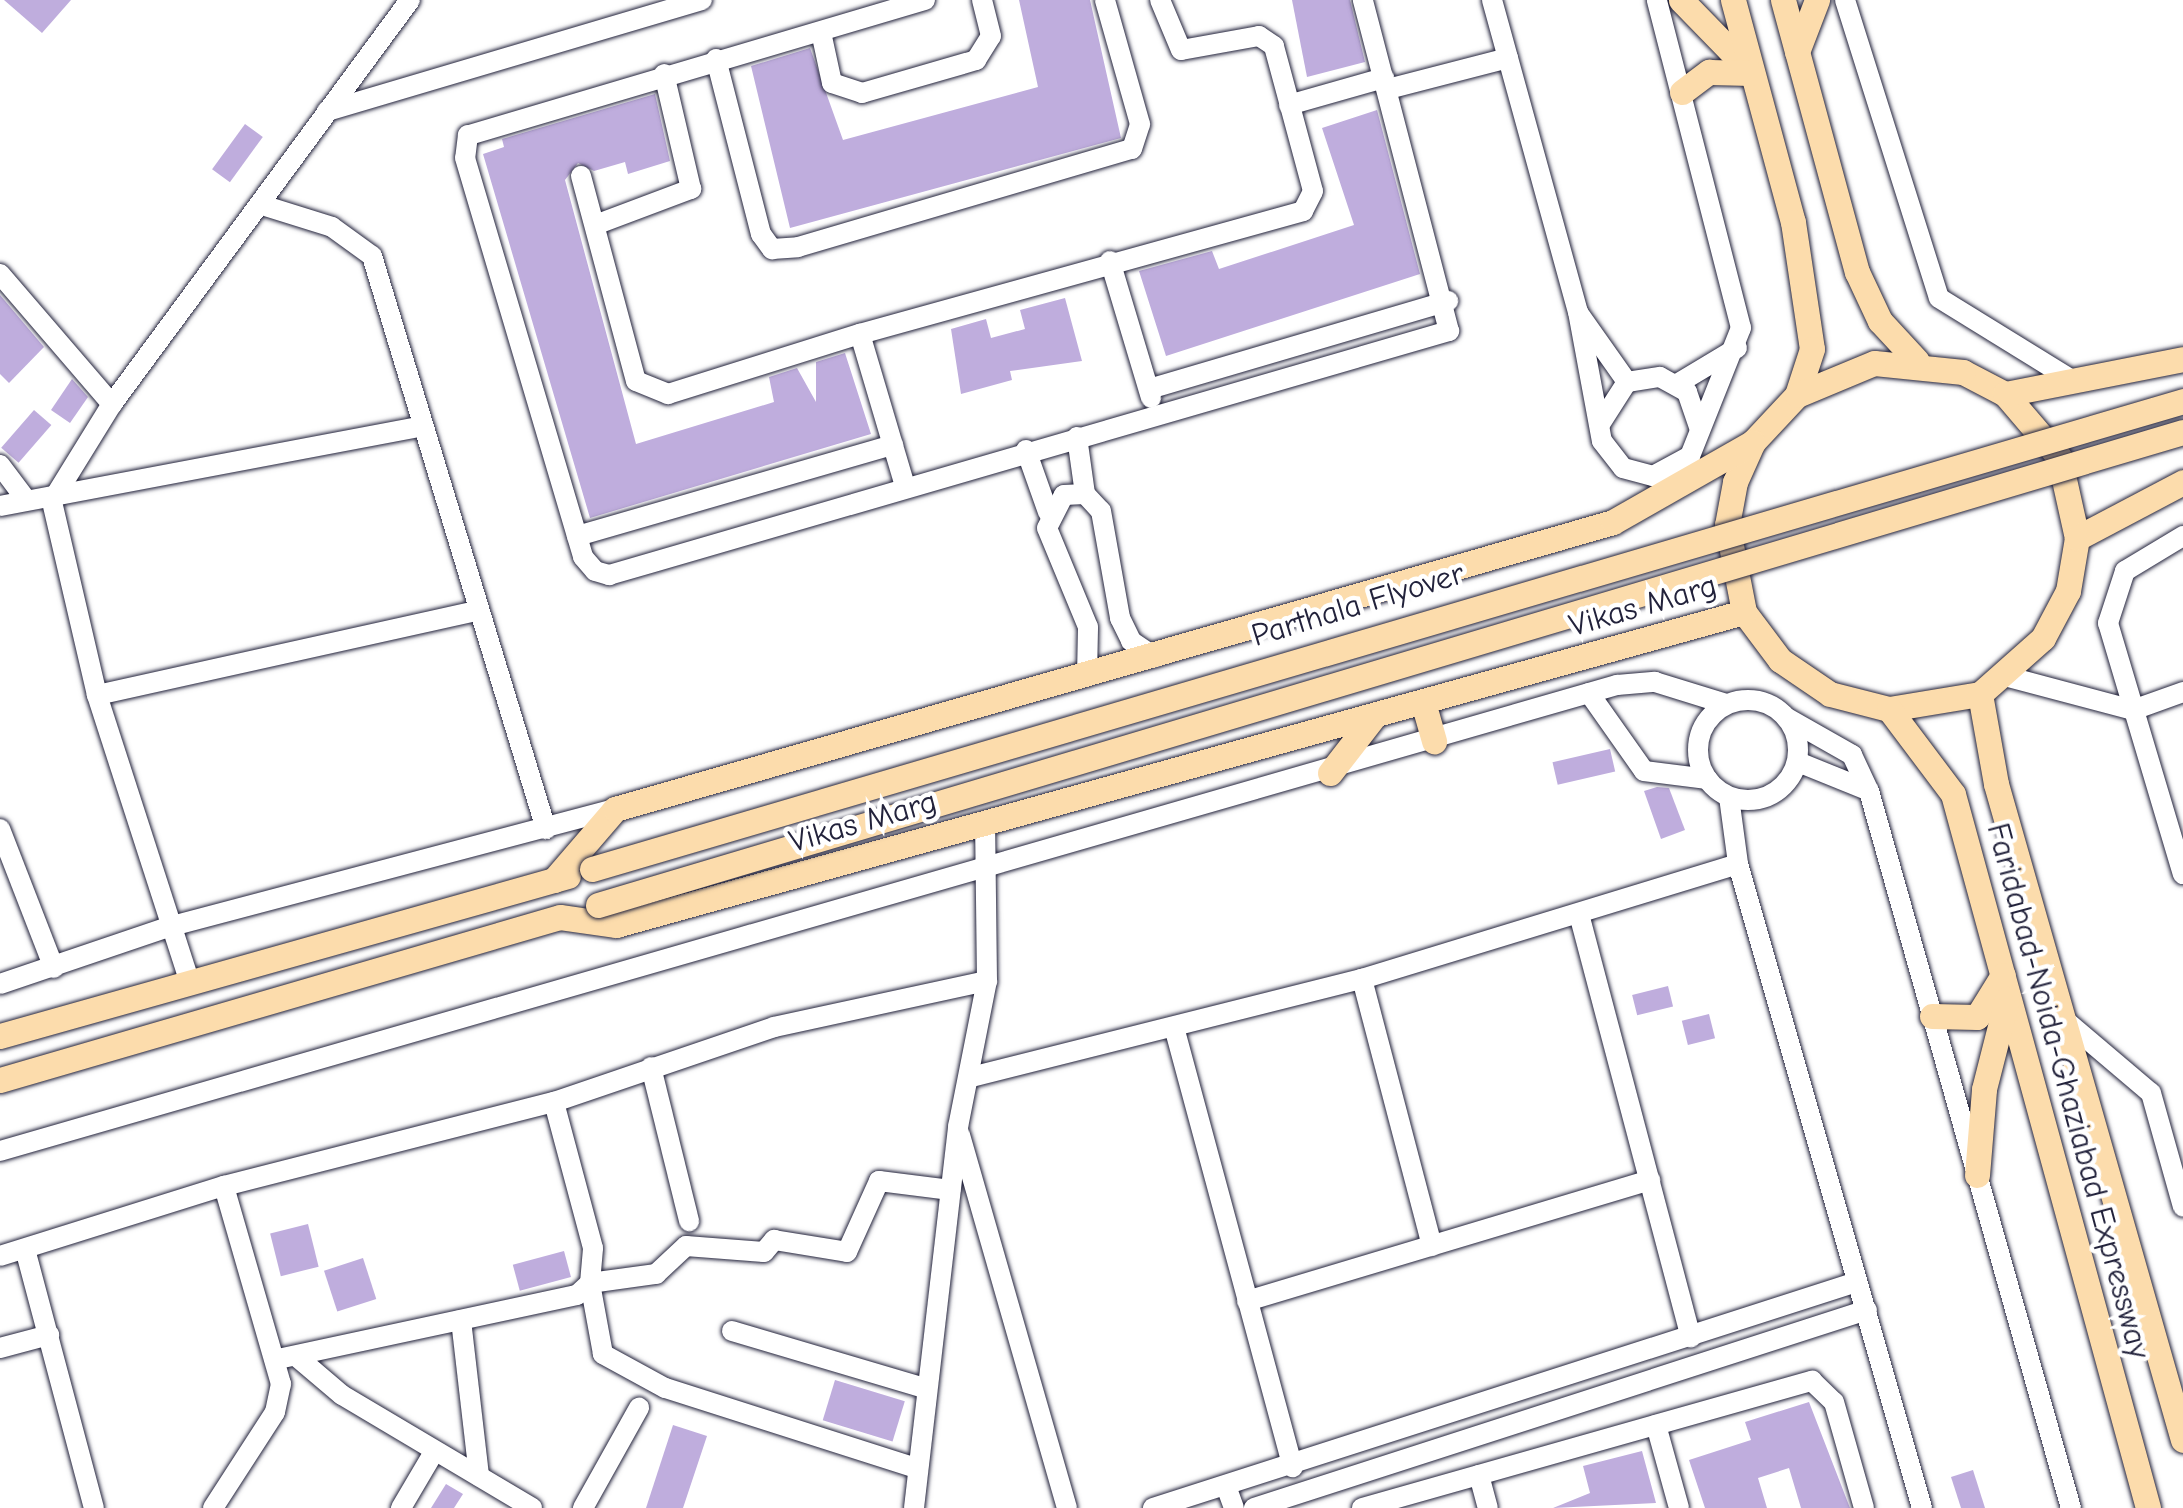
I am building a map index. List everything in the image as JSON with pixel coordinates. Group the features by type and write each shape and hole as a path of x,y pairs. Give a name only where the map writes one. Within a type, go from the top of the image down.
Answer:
{"main road":[{"path":"1680,0 1751,73"},
{"path":"0,1036 554,880 616,809 1089,657 1154,657 1625,517 1731,458 1754,442 1796,395 1812,349 1807,291 1733,0"},
{"path":"1783,0 1857,272 1880,321 1916,361"},
{"path":"1797,52 1816,0"},
{"path":"1682,92 1710,72 1751,73"},
{"path":"2005,394 2183,360"},
{"path":"1754,442 1726,526 1744,612 1780,660 1830,694 1890,709 1980,694 2005,676 2060,606 2077,538 2059,457 2005,394 1916,361 1858,367 1796,395"},
{"name":"Parthala Flyover","path":"554,880 2183,401"},
{"path":"560,916 2183,432"},
{"path":"2077,538 2183,482"},
{"name":"Vikas Marg","path":"0,1080 560,916 616,925 1744,612"},
{"name":"Faridabad-Noida-Ghaziabad Expressway","path":"1980,694 1996,784 2183,1440"},
{"path":"1423,702 1434,741"},
{"name":"Faridabad-Noida-Ghaziabad Expressway","path":"1890,709 1953,794 2148,1508"},
{"path":"1330,773 1376,715"},
{"path":"1932,1016 1977,1017 2005,985"},
{"path":"1977,1175 1984,1090 2005,985"}],"street":[{"path":"190,983 168,927 97,696 52,501 112,404 410,0"},
{"path":"327,111 702,0"},
{"path":"925,0 468,135 465,158 583,557 609,575 1026,450 1442,336 1452,322 1448,301 1363,0"},
{"path":"821,32 832,83 862,93 976,60 990,36 982,0"},
{"path":"716,60 761,234 772,249 798,248 1132,149 1140,124 1105,0"},
{"path":"581,176 636,381 649,392 1110,261 1303,212 1314,192 1268,39 1180,50 1160,0"},
{"path":"1492,0 1578,312 1610,456 1641,475 1680,466 1699,436 1737,348 1739,299 1657,0"},
{"path":"1844,0 1939,298 2075,382"},
{"path":"1289,104 1508,58"},
{"path":"595,225 691,190 664,74"},
{"path":"262,205 332,227 372,256 546,829"},
{"path":"1110,261 1156,415"},
{"path":"0,274 112,404"},
{"path":"1149,390 1448,301"},
{"path":"1578,312 1626,382"},
{"path":"860,334 905,486"},
{"path":"1626,382 1676,384 1737,348"},
{"path":"1600,424 1626,382"},
{"path":"1676,384 1699,436 1731,458"},
{"path":"0,506 24,497 52,501 423,426"},
{"path":"1077,437 1085,494 1113,536 1128,634 1119,657 1089,657"},
{"path":"577,536 893,445"},
{"path":"1026,450 1048,512 1053,554 1089,657"},
{"path":"0,465 24,497"},
{"path":"1625,517 1641,475"},
{"path":"1048,512 1064,495 1085,494"},
{"path":"2183,536 2159,543 2111,593 2108,624 2183,874"},
{"path":"97,696 479,610"},
{"path":"1089,657 1098,624 1128,634 1154,657"},
{"path":"2005,676 2133,710 2183,692"},
{"path":"0,1151 1330,773 1589,693 1655,682 1726,704 1759,700 1852,755 1869,791 2071,1508"},
{"path":"1589,693 1644,771 1707,779 1729,797 1738,864 1922,1508"},
{"path":"1707,779 1698,743 1726,704"},
{"path":"1787,718 1798,762"},
{"path":"1729,797 1776,792 1798,762"},
{"path":"1798,762 1869,791"},
{"path":"0,984 168,927 616,809"},
{"path":"914,1508 958,1128 987,981 986,820"},
{"path":"0,828 54,968"},
{"path":"971,1077 1362,978 1738,864"},
{"path":"1579,914 1691,1337"},
{"path":"1362,978 1432,1246"},
{"path":"0,1256 224,1186 554,1102 774,1027 987,981"},
{"path":"2066,1021 2151,1093 2183,1207"},
{"path":"1174,1027 1292,1467"},
{"path":"651,1067 688,1221"},
{"path":"554,1102 593,1248 590,1283 602,1354 665,1388 916,1468"},
{"path":"958,1128 1067,1508"},
{"path":"1247,1301 1650,1180"},
{"path":"287,1358 577,1295 590,1283 656,1274 686,1246 764,1252 774,1240 847,1252 878,1181 950,1190"},
{"path":"213,1508 274,1412 287,1358 224,1186"},
{"path":"25,1249 94,1508"},
{"path":"1153,1508 1292,1467 1857,1282"},
{"path":"1254,1508 1867,1310"},
{"path":"461,1320 479,1476"},
{"path":"732,1331 925,1388"},
{"path":"0,1348 49,1335"},
{"path":"287,1358 434,1452 532,1508"},
{"path":"1362,1508 1812,1381 1834,1402 1864,1508"},
{"path":"583,1508 639,1408"},
{"path":"1656,1425 1679,1508"},
{"path":"401,1508 434,1452"},
{"path":"1479,1475 1488,1508"},
{"path":"1226,1486 1234,1508"}],"building":[{"path":"4,0 71,0 42,33"},
{"path":"1019,0 1090,0 1121,138 790,228 751,66 810,48 843,140 1038,87"},
{"path":"1292,0 1350,0 1365,62 1307,77"},
{"path":"655,94 670,161 628,174 625,162 594,171 578,163 565,180 636,444 774,402 769,377 797,368 816,402 816,362 845,353 871,434 590,518 483,154 504,147 502,139"},
{"path":"1377,110 1420,274 1166,356 1139,271 1212,251 1219,269 1354,225 1322,128"},
{"path":"245,124 263,137 230,182 212,169"},
{"path":"0,295 44,347 9,383 0,374"},
{"path":"1065,298 1082,361 1010,371 1012,380 961,394 951,329 986,319 991,338 1025,329 1020,310"},
{"path":"72,379 88,397 70,423 51,410"},
{"path":"34,410 51,425 19,463 1,448"},
{"path":"1610,749 1615,771 1558,785 1553,762"},
{"path":"1669,788 1685,830 1661,839 1644,791"},
{"path":"1668,986 1673,1006 1637,1015 1632,995"},
{"path":"1709,1014 1715,1038 1688,1045 1682,1021"},
{"path":"308,1224 319,1267 281,1276 270,1233"},
{"path":"564,1251 571,1277 520,1291 513,1265"},
{"path":"363,1258 376,1299 337,1312 324,1271"},
{"path":"835,1380 905,1401 893,1442 823,1420"},
{"path":"1809,1402 1850,1508 1801,1508 1789,1468 1758,1478 1767,1508 1705,1508 1689,1460 1751,1440 1745,1422"},
{"path":"673,1425 707,1436 683,1508 646,1508"},
{"path":"1642,1451 1656,1503 1553,1508 1590,1493 1583,1466"},
{"path":"1973,1470 1985,1508 1961,1508 1951,1477"},
{"path":"446,1484 463,1494 454,1508 431,1508"}]}
